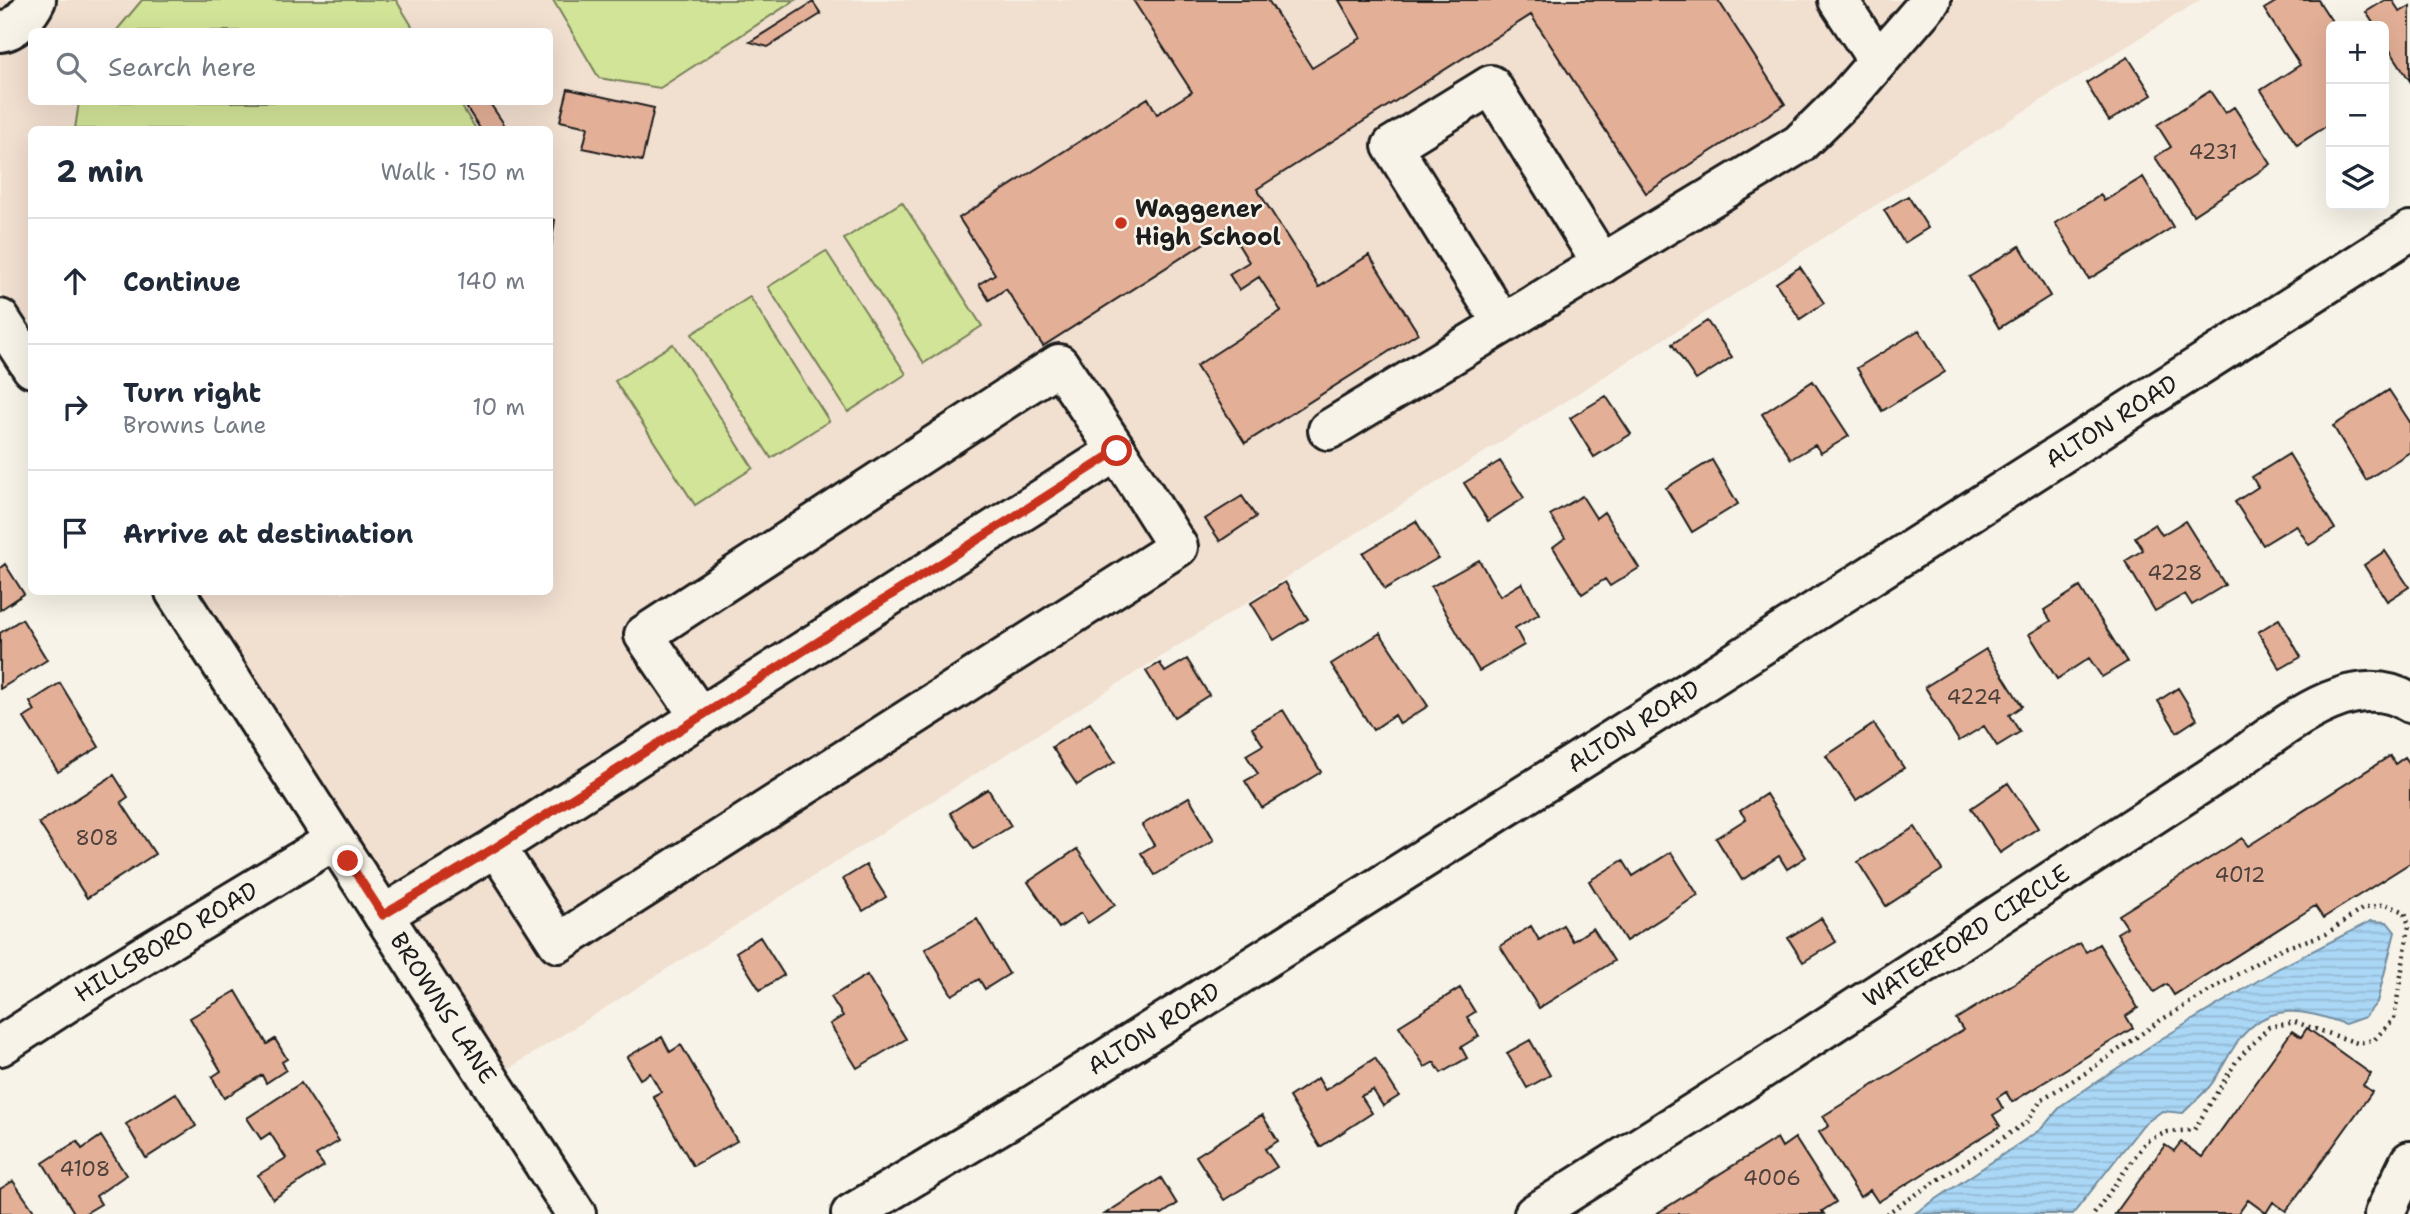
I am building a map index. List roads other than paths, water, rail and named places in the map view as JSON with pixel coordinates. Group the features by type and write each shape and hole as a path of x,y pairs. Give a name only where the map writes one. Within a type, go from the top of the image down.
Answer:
{"street":[{"path":"0,32 6,32 30,12 36,0"},
{"path":"1838,0 1878,61"},
{"path":"1328,430 1799,144 1848,96 1931,0"},
{"path":"1502,323 1392,146 1491,85 1602,264"},
{"name":"ALTON ROAD","path":"851,1214 1025,1110 1657,712 2410,231"},
{"path":"496,847 558,943 1178,547 1059,363 644,635 700,717"},
{"path":"383,915 496,847 1117,451"},
{"name":"BROWNS LANE","path":"177,595 576,1214"},
{"name":"WATERFORD CIRCLE","path":"1534,1214 2236,761 2313,707 2344,696 2374,691 2410,702"},
{"name":"HILLSBORO ROAD","path":"0,1046 88,989 335,841"},
{"path":"2384,1214 2410,1161"}],"water":[{"path":"2371,921 2387,922 2395,932 2377,1002 2365,1017 2345,1024 2301,1012 2275,1014 2262,1019 2239,1040 2210,1086 2183,1113 2162,1111 2143,1125 2073,1214 1914,1214 2041,1129 2062,1105 2161,1039 2279,968"}],"place":[{"name":"Waggener High School","path":"1121,223"}]}
